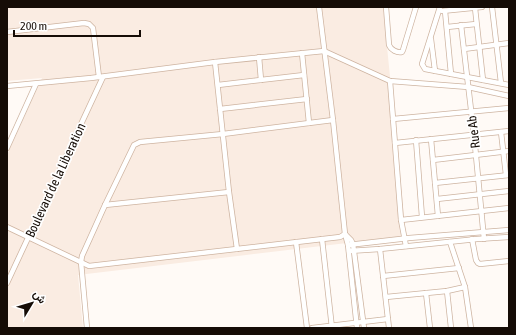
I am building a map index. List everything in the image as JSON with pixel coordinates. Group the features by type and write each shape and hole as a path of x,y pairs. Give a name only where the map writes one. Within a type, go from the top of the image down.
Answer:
{"street":[{"path":"319,7 345,234 351,240 354,250 364,328"},
{"path":"386,7 389,45 392,49 402,52 416,7"},
{"path":"482,7 445,11 439,9 422,64 425,69 509,85"},
{"path":"492,7 501,83"},
{"path":"474,8 483,80"},
{"path":"445,11 451,74"},
{"path":"7,32 84,23 89,24 93,28 101,77"},
{"path":"447,27 476,24"},
{"name":"Rue Ab","path":"461,25 484,239"},
{"path":"431,36 435,71"},
{"path":"464,49 509,43"},
{"path":"7,86 101,77 324,50 390,81 468,87 509,96"},
{"path":"302,53 309,123"},
{"path":"259,57 261,80"},
{"path":"215,62 229,192 237,249"},
{"path":"218,85 304,75"},
{"name":"Boulevard de la Liberation","path":"7,283 101,77"},
{"path":"390,81 402,220 406,246"},
{"path":"7,148 36,84"},
{"path":"220,109 307,99"},
{"path":"393,119 509,108"},
{"path":"87,328 81,262 83,252 132,148 136,143 333,120"},
{"path":"395,142 509,131"},
{"path":"436,183 507,175 501,132"},
{"path":"431,139 438,216"},
{"path":"416,140 422,217"},
{"path":"433,160 509,151"},
{"path":"437,199 509,191"},
{"path":"105,205 229,192"},
{"path":"402,220 509,208"},
{"path":"7,226 89,266 340,237 345,234"},
{"path":"351,244 404,238 509,230"},
{"path":"349,251 472,239 509,237"},
{"path":"322,239 332,327"},
{"path":"472,239 476,260 478,263 509,261"},
{"path":"296,242 307,328"},
{"path":"450,242 466,287 471,328"},
{"path":"351,244 349,251 357,325"},
{"path":"380,249 389,328"},
{"path":"383,276 459,268"},
{"path":"386,297 447,291 466,287"},
{"path":"447,291 450,328"},
{"path":"426,293 430,328"},
{"path":"312,328 357,325 363,322 388,318"}],"shaded area":[{"path":"7,7 383,7 406,236 78,275 83,328 7,328 7,155 42,78 7,81"}]}
